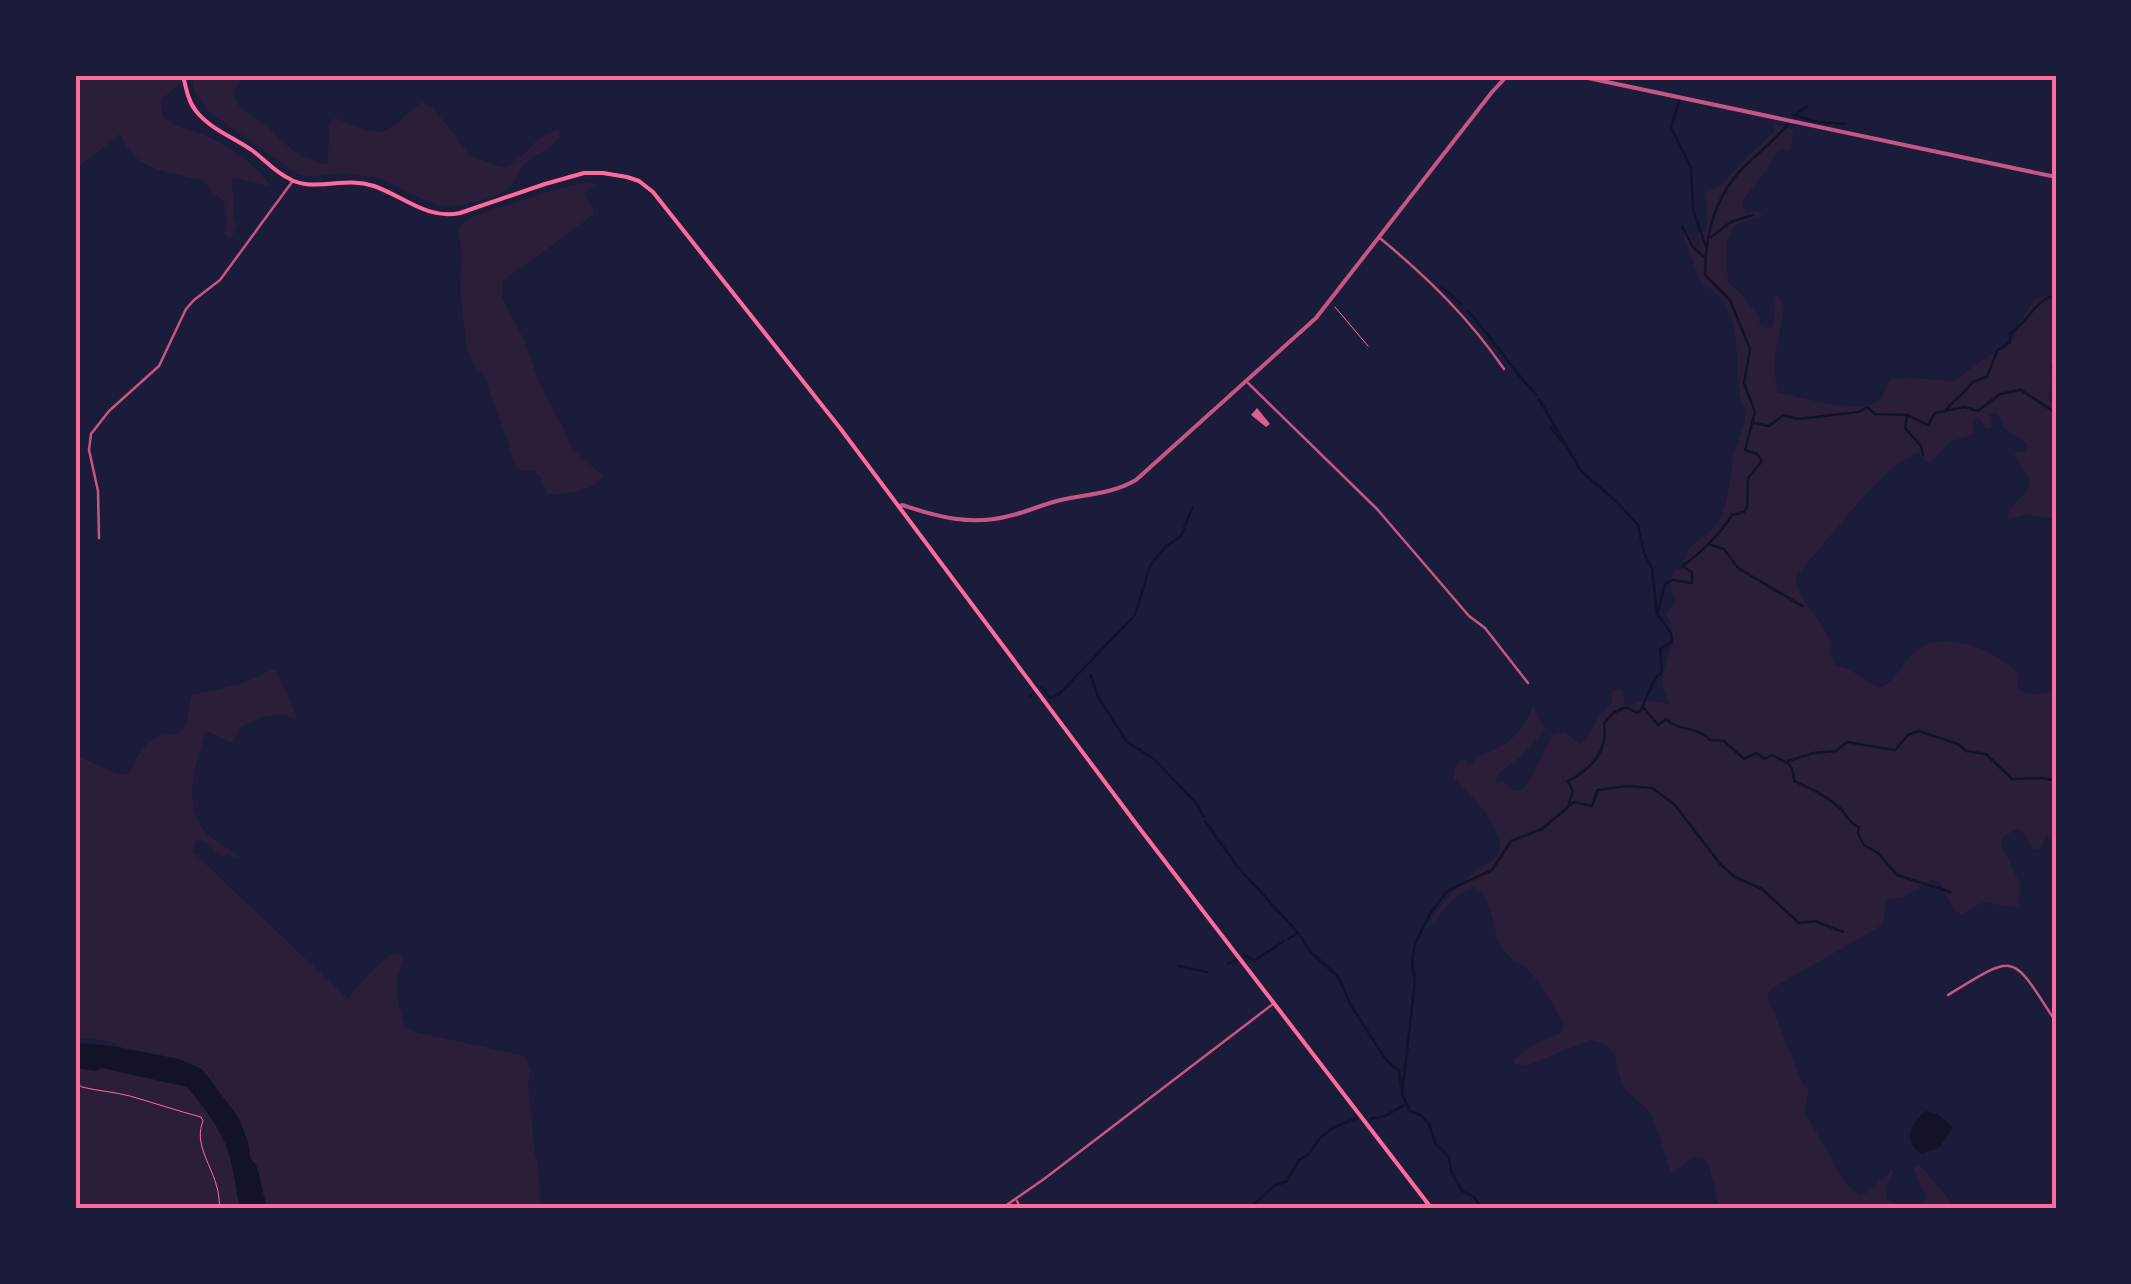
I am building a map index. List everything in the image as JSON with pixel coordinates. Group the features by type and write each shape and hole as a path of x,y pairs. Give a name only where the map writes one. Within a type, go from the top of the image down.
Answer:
{"main road":[{"path":"183,75 190,102 202,118 292,181 360,182 427,212 447,216 579,174 614,174 640,181 692,240 900,507 1432,1209"}],"street":[{"path":"900,507 947,519 983,521 1056,501 1118,490 1146,473 1310,324 1508,75"},
{"path":"1574,75 2056,178"},
{"path":"99,538 96,474 89,450 91,434 109,411 159,366 186,310 220,280 292,181"},
{"path":"1380,238 1442,292 1488,344 1504,369"},
{"path":"1247,382 1376,510 1469,616 1485,628 1528,683"},
{"path":"1948,995 1995,966 2014,966 2027,978 2056,1022"},
{"path":"1001,1209 1274,1004"},
{"path":"1017,1199 1021,1209"}],"path":[{"path":"1330,301 1368,346"},
{"path":"75,1082 201,1117 200,1142 216,1183 220,1209"}],"shaded area":[{"path":"75,75 180,75 181,83 161,100 163,117 229,148 269,183 268,186 232,179 237,227 230,239 224,234 224,201 204,181 144,163 120,134 75,170"},
{"path":"191,75 244,75 233,91 239,106 300,155 323,165 328,163 329,124 335,118 382,132 423,102 434,109 470,155 501,167 507,167 537,140 559,129 560,137 524,165 506,190 466,204 439,205 371,177 298,174 207,111 194,91"},
{"path":"1775,124 1793,130 1791,149 1774,156 1742,202 1747,213 1757,210 1763,216 1733,228 1726,255 1729,284 1758,315 1759,326 1772,327 1773,295 1779,296 1782,311 1775,359 1777,392 1858,406 1881,400 1892,379 1954,381 2011,343 2035,299 2056,292 2056,366 2050,365 2048,397 2056,409 2056,520 2027,514 2008,520 2007,515 2029,488 2028,477 2014,456 2025,451 2027,443 2005,430 1995,412 1989,415 1992,427 1986,429 1976,418 1974,434 1950,442 1931,462 1926,462 1918,452 1886,474 1796,576 1804,600 1827,634 1835,666 1875,685 1881,687 1895,677 1913,653 1925,645 1953,641 1983,650 2009,665 2019,674 2017,687 2025,693 2056,691 2056,845 2046,835 2043,846 2033,849 2017,829 2003,837 2001,844 2020,884 2018,906 1986,902 1962,915 1954,910 1939,881 1931,880 1904,897 1888,900 1884,922 1876,929 1771,989 1767,995 1803,1085 1809,1089 1804,1111 1846,1184 1860,1195 1893,1169 1885,1188 1887,1200 1915,1206 1927,1196 1913,1167 1919,1164 1957,1209 1720,1209 1709,1165 1703,1158 1692,1157 1671,1172 1651,1116 1625,1088 1608,1047 1590,1040 1525,1066 1515,1064 1513,1060 1518,1055 1561,1033 1564,1026 1535,978 1504,951 1487,902 1475,887 1457,896 1434,923 1429,923 1450,895 1496,857 1500,848 1487,815 1454,778 1454,768 1461,760 1473,763 1477,757 1504,744 1518,732 1533,706 1546,729 1495,781 1520,791 1552,736 1564,732 1580,744 1584,742 1612,703 1614,689 1622,690 1628,706 1645,700 1670,704 1662,680 1672,639 1666,614 1676,601 1671,577 1675,570 1682,570 1688,551 1721,516 1745,415 1730,316 1719,297 1698,278 1683,236 1686,232 1690,234 1700,247 1698,234 1707,228 1706,192 1724,182 1774,132"},
{"path":"589,182 597,185 585,193 593,215 503,281 502,297 572,450 604,476 579,491 548,494 533,470 520,471 515,466 487,379 467,351 458,229 475,216"},
{"path":"276,670 295,719 274,715 260,719 239,728 232,743 205,733 194,774 193,802 202,827 238,856 222,857 197,840 193,852 348,999 380,963 393,953 401,955 404,961 397,993 405,1026 416,1032 525,1056 530,1071 528,1086 540,1209 75,1209 75,1046 116,1048 116,1043 75,1038 75,757 127,775 149,743 183,728 192,695 241,684"},
{"path":"75,1043 179,1059 202,1069 241,1124 267,1209 240,1209 226,1145 187,1087 102,1068 75,1068"},
{"path":"1926,1111 1937,1114 1953,1127 1940,1147 1922,1154 1912,1144 1910,1132"}],"building":[{"path":"1257,408 1270,424 1266,427 1251,415"}],"waterway":[{"path":"1680,99 1671,127 1691,168 1693,209 1706,247"},
{"path":"1796,114 1807,106"},
{"path":"1793,115 1846,124"},
{"path":"1658,611 1665,584 1672,580 1692,583 1692,572 1682,566 1709,543 1732,515 1744,512 1748,478 1762,461 1757,454 1745,450 1755,412 1744,383 1750,349 1730,300 1705,275 1705,261 1713,218 1725,192 1743,168 1788,124"},
{"path":"1711,237 1731,222 1753,215"},
{"path":"1682,226 1693,247 1703,256"},
{"path":"1441,286 1461,304"},
{"path":"1946,410 1972,382 1987,377 1997,351 2010,342 2010,333 2043,301 2056,295"},
{"path":"1468,311 1492,340"},
{"path":"1494,343 1511,365"},
{"path":"1513,368 1536,395"},
{"path":"1754,423 1769,426 1784,415 1797,419 1859,412 1867,407 1875,414 1907,415 1928,425 1935,413 1964,407 1978,411 2000,394 2021,390 2056,413"},
{"path":"1539,399 1581,471 1638,525 1652,568 1657,614 1671,633 1672,642 1660,649 1662,672 1655,678 1641,710 1637,713 1626,707 1604,723 1601,750 1584,771 1568,781 1573,791 1568,807"},
{"path":"1907,417 1905,428 1921,446 1923,455"},
{"path":"1551,427 1567,445"},
{"path":"1042,688 1050,698 1059,694 1135,615 1150,566 1165,547 1181,536 1192,508"},
{"path":"1708,544 1724,549 1738,568 1802,606"},
{"path":"1091,675 1098,697 1127,742 1153,758 1196,803 1204,817"},
{"path":"1030,696 1033,693"},
{"path":"1643,707 1658,725 1666,719 1710,740 1724,741 1744,759 1757,753 1764,759 1772,755 1785,761 1794,781 1841,809 1859,827 1864,845 1878,853 1897,875 1950,892"},
{"path":"1788,761 1836,751 1847,742 1895,750 1908,735 1919,731 1958,744 1966,751 1986,754 2012,779 2056,781"},
{"path":"1402,1094 1415,981 1415,944 1430,914 1447,891 1492,870 1511,841 1542,829 1574,802 1592,806 1598,790 1652,788 1675,805 1721,865 1735,877 1762,889 1799,923 1815,921 1843,932"},
{"path":"1205,821 1237,866 1299,934"},
{"path":"1288,939 1296,934"},
{"path":"1301,937 1339,978 1351,1006 1387,1061 1399,1071 1401,1087"},
{"path":"1244,955 1254,961 1284,941"},
{"path":"1228,964 1236,960"},
{"path":"1178,966 1207,972"},
{"path":"1402,1094 1410,1111 1429,1124 1435,1143 1449,1157 1451,1171 1462,1191 1474,1197 1482,1209"},
{"path":"1370,1119 1404,1105"},
{"path":"1249,1209 1274,1186 1287,1181 1299,1160 1332,1128 1357,1118"}]}
